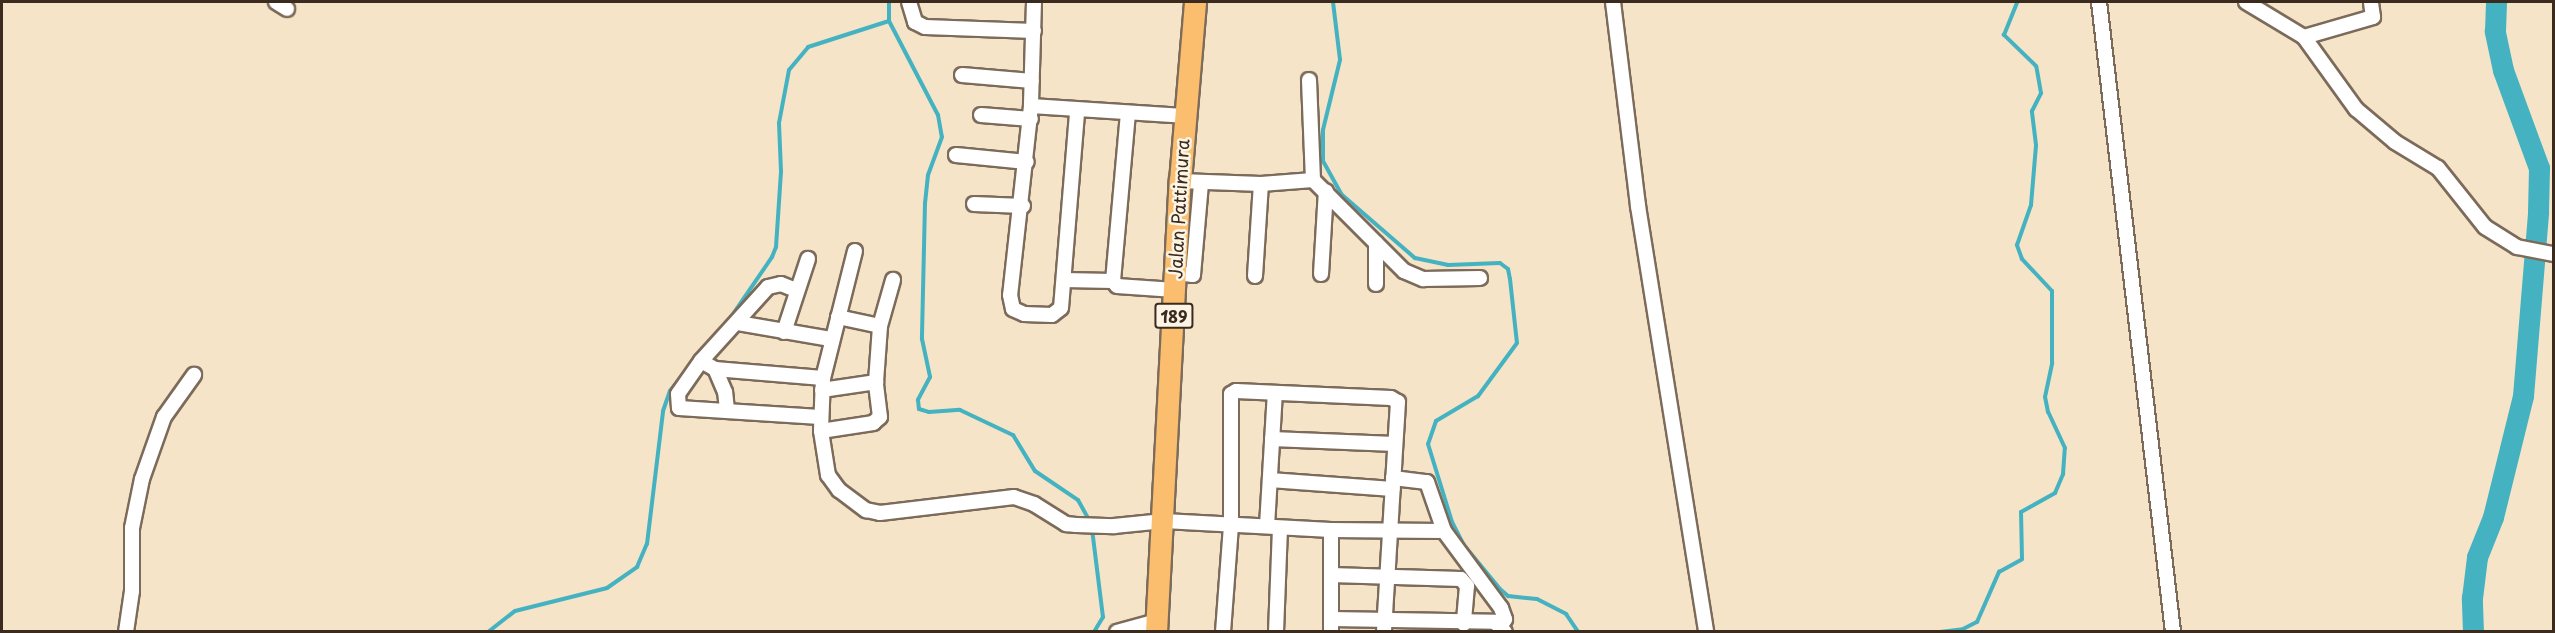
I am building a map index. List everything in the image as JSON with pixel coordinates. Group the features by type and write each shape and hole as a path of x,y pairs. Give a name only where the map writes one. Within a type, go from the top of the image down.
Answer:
{"main road":[{"name":"Jalan Pattimura","path":"1156,626 1164,521 1176,282 1190,182 1184,116 1195,2"}],"street":[{"path":"909,2 915,22 925,27 1034,31"},
{"path":"1034,2 1031,113 1027,162 1010,295 1013,309 1024,314 1058,313 1064,280 1077,112"},
{"path":"1613,2 1638,206 1706,632"},
{"path":"2099,2 2173,632"},
{"path":"2246,2 2304,38 2356,109 2395,142 2438,168 2485,227 2517,247 2548,253"},
{"path":"2304,38 2373,17 2371,2"},
{"path":"962,75 1032,81"},
{"path":"1309,80 1312,180"},
{"path":"981,115 1077,112 1184,116"},
{"path":"1128,114 1113,281 1117,286 1176,282"},
{"path":"956,155 1027,162"},
{"path":"1190,182 1261,184 1312,180 1326,191 1388,258 1414,276 1480,278"},
{"path":"1255,276 1261,184"},
{"path":"1321,274 1326,191"},
{"path":"974,204 1023,206"},
{"path":"1376,243 1376,284"},
{"path":"855,251 831,339 822,384 820,424 828,475 838,490 866,510 880,513 1014,497 1034,504 1066,524 1076,525 1095,526 1164,521 1331,530 1444,531"},
{"path":"784,332 808,259"},
{"path":"796,290 781,284 768,287 738,323 700,361 678,394 676,406 684,410 727,410 820,424 878,421 876,382 880,326 893,280"},
{"path":"1064,280 1113,281"},
{"path":"838,317 880,326"},
{"path":"738,323 831,339"},
{"path":"700,361 715,369 822,384 876,382"},
{"path":"715,369 725,392 727,410"},
{"path":"126,632 132,591 132,528 142,479 164,417 194,375"},
{"path":"1223,632 1230,526 1231,394 1236,391 1395,399 1399,406 1384,626"},
{"path":"1275,393 1270,480 1276,632"},
{"path":"1272,440 1395,444"},
{"path":"1270,480 1393,484 1427,482 1444,531 1497,600 1505,619 1503,629 1495,622 1384,626 1331,625 1331,530"},
{"path":"1331,575 1465,581 1464,624"},
{"path":"1117,632 1156,626"}],"waterway":[{"path":"727,323 772,257 776,247 781,171 779,123 789,70 808,47 889,21 889,2"},
{"path":"1333,2 1340,60 1323,130 1323,161 1341,194 1415,258 1448,265 1500,263 1508,269 1517,343 1478,396 1436,421 1428,444 1452,522 1463,544 1508,596 1537,599 1566,614 1578,632"},
{"path":"1940,632 1963,629 1977,622 1999,572 2022,559 2021,512 2055,493 2063,474 2065,448 2048,412 2045,397 2052,363 2052,291 2022,259 2017,245 2031,205 2036,145 2032,111 2041,93 2036,66 2004,35 2017,2"},
{"path":"2473,632 2472,598 2477,557 2493,517 2523,396 2538,212 2539,168 2503,70 2495,31 2496,2"},
{"path":"889,21 938,115 942,137 928,175 925,203 922,339 930,377 918,400 919,409 929,412 960,410 1013,435 1035,471 1078,500 1090,522"},
{"path":"488,632 515,611 607,588 637,567 647,544 663,411 670,391 689,367"},
{"path":"1092,529 1103,617 1094,632"}]}
